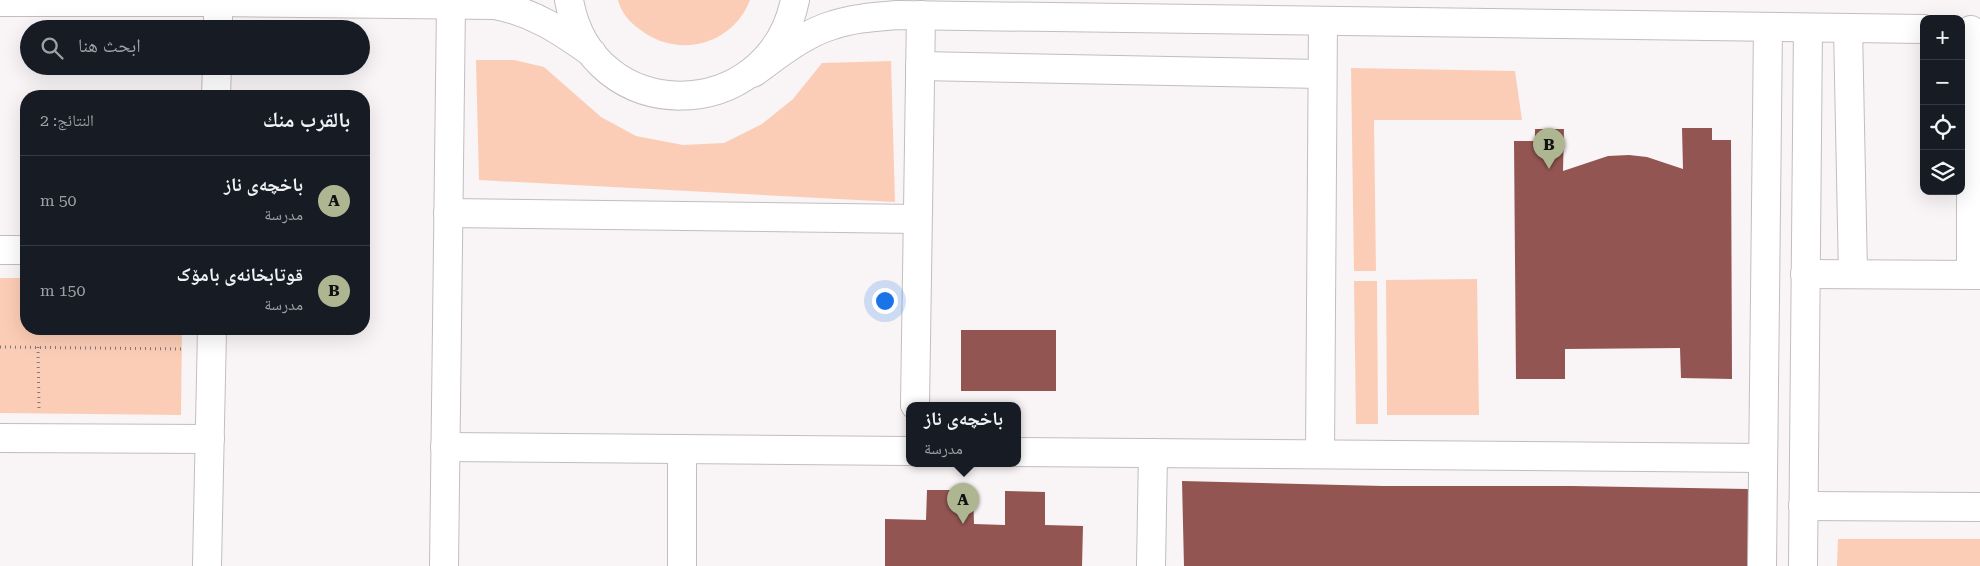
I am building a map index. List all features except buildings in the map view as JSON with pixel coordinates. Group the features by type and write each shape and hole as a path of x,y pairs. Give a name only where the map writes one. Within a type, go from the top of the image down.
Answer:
{"street":[{"path":"569,0 574,22 592,53"},
{"path":"753,73 777,47 786,31 795,0"},
{"path":"0,2 495,5 517,9 546,22 592,53 611,71 634,86 668,96 704,95 729,86 753,73 806,36 833,25 868,17 921,15 1920,29"},
{"path":"218,2 218,20"},
{"path":"444,566 451,4"},
{"path":"915,402 921,15"},
{"path":"1320,454 1322,21"},
{"path":"1762,566 1768,27"},
{"path":"1803,566 1808,28"},
{"path":"1848,28 1853,274"},
{"path":"1805,274 1975,275 1971,30"},
{"path":"920,66 1322,74"},
{"path":"216,90 217,75"},
{"path":"448,213 917,219"},
{"path":"0,250 20,250"},
{"path":"207,566 211,339"},
{"path":"0,438 210,439"},
{"path":"445,447 906,451"},
{"path":"682,449 682,566"},
{"path":"1021,452 1763,458"},
{"path":"1151,566 1153,453"},
{"path":"1803,506 1980,507"}],"path":[{"path":"0,347 211,339"},
{"path":"38,347 39,438"}],"shaded area":[{"path":"618,0 750,0 742,16 730,29 716,38 701,43 685,45 653,38 638,28 625,16"},
{"path":"476,60 514,60 544,67 601,117 636,136 683,145 724,143 762,124 793,99 822,63 891,61 895,202 479,180"},
{"path":"1351,68 1515,71 1522,120 1374,120 1376,271 1354,271"},
{"path":"0,278 20,278 20,335 182,335 181,415 0,413"},
{"path":"1477,279 1479,415 1387,415 1386,280"},
{"path":"1354,281 1377,281 1378,424 1356,424"},
{"path":"1838,539 1980,539 1980,566 1837,566"}],"place":[{"name":"قوتابخانەی بامۆک","path":"1549,169"},
{"name":"باخچەی ناز","path":"963,524"}]}
